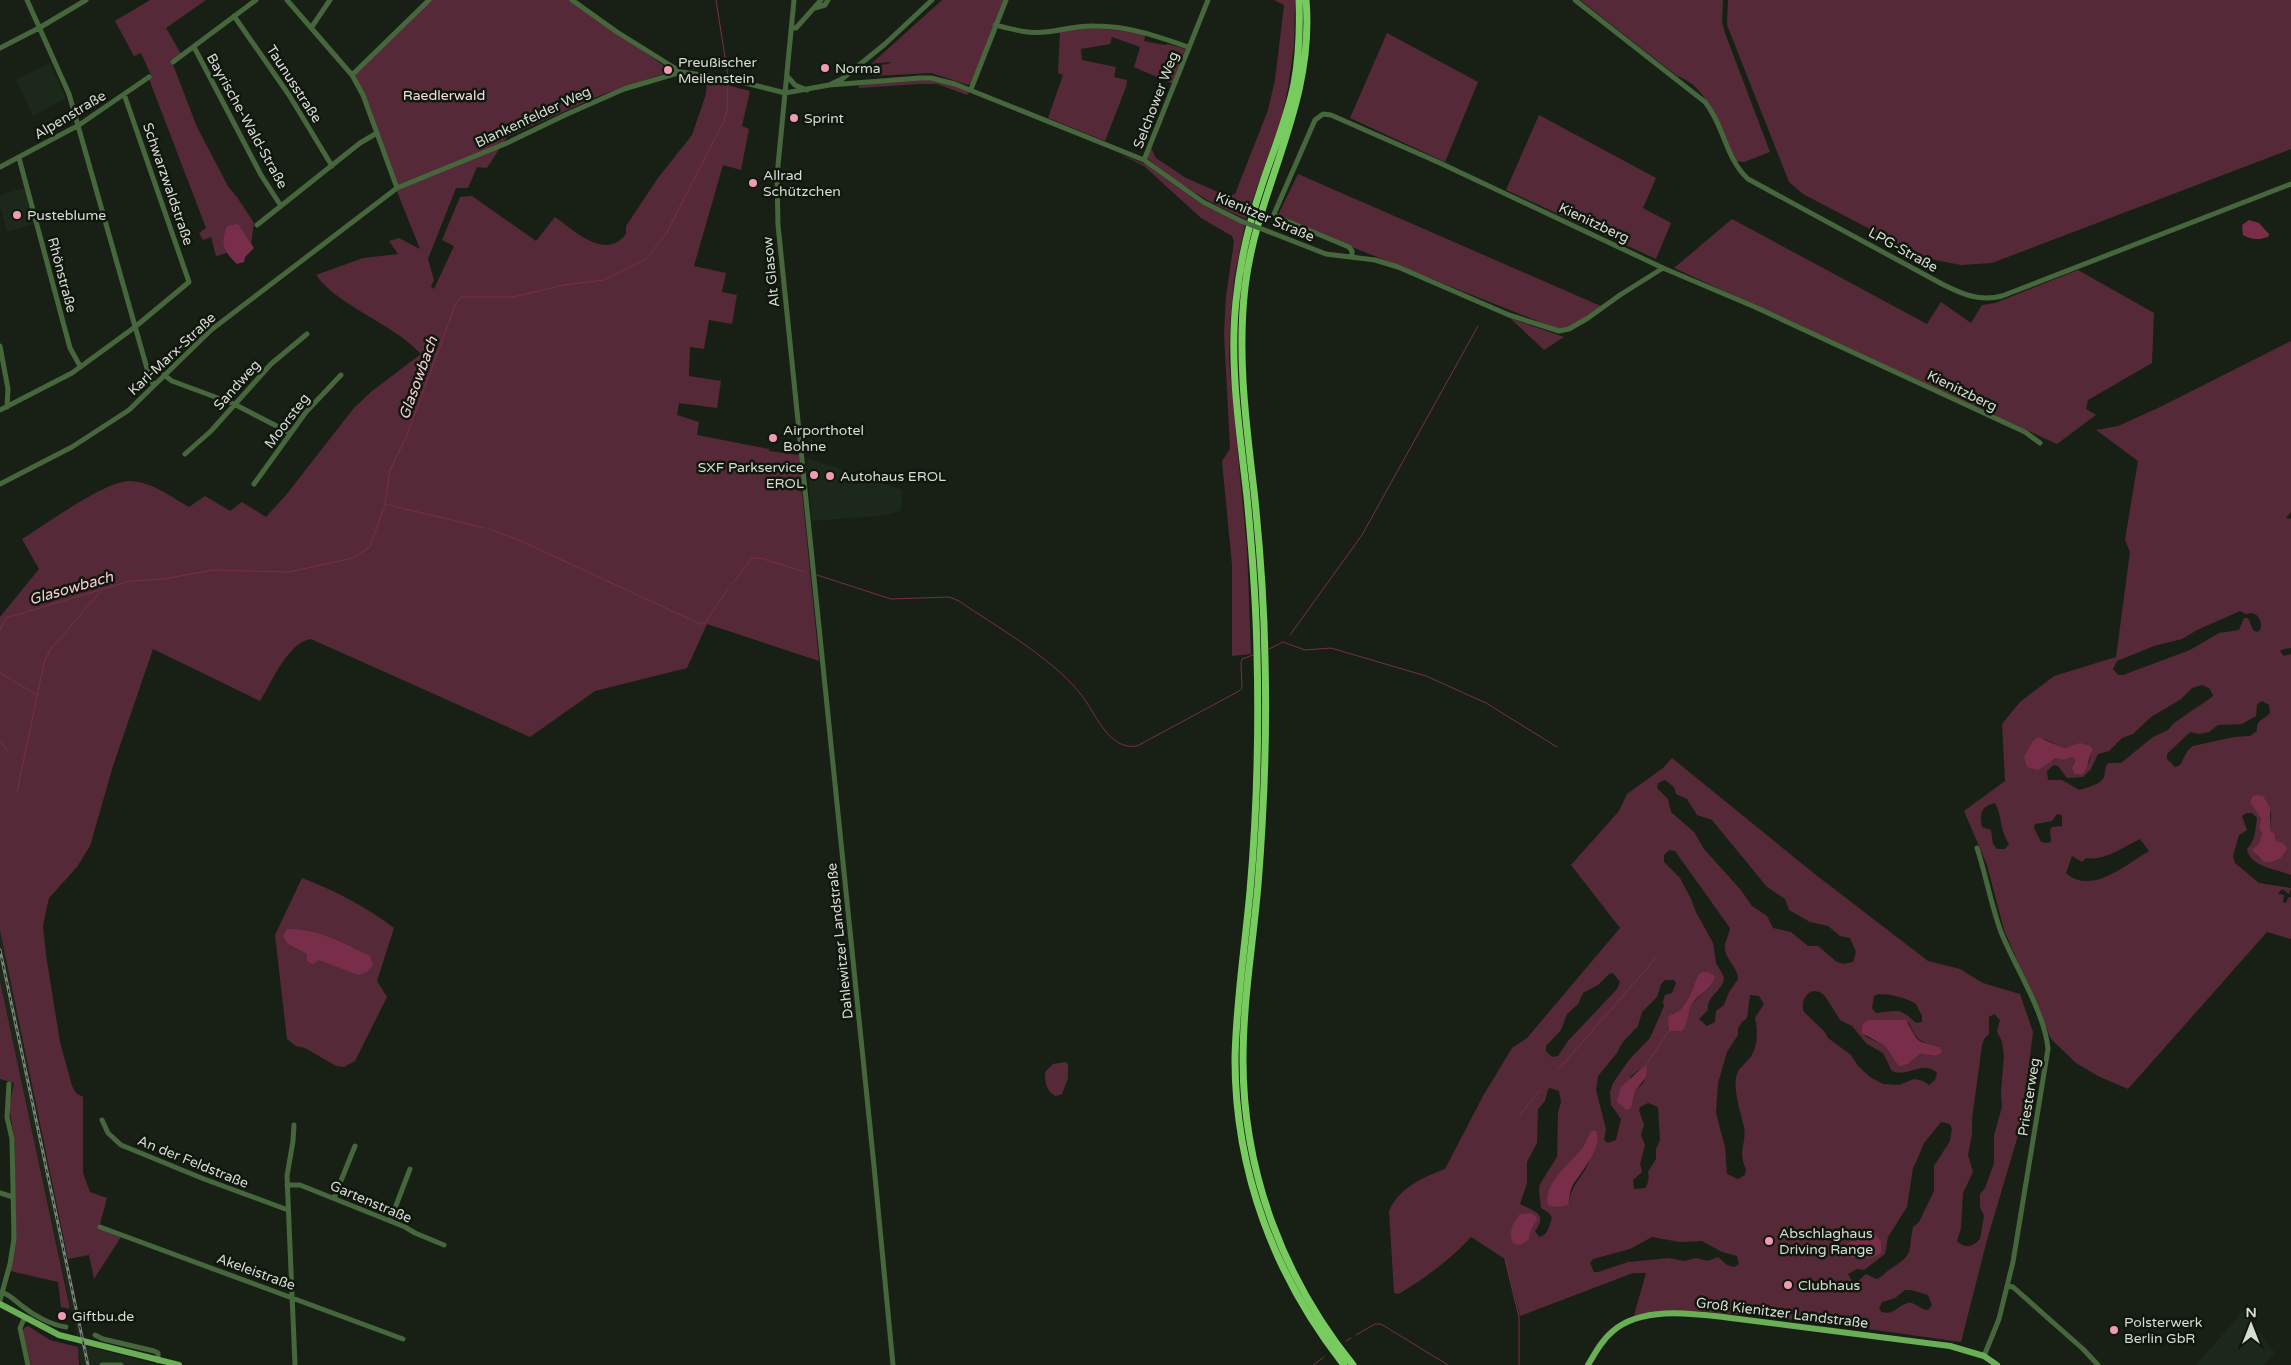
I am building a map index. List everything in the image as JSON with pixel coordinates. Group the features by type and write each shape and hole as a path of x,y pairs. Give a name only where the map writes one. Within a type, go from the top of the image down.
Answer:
{"highway":[{"path":"1261,646 1234,377 1235,308 1247,235 1261,186 1286,115 1294,84 1299,37 1299,0"},
{"path":"1306,0 1308,37 1302,85 1254,238 1242,314 1242,376 1260,558 1261,660 1255,816 1236,1040 1236,1076 1240,1125 1254,1192 1274,1250 1311,1320 1344,1365"},
{"path":"1261,660 1265,750 1263,815 1244,1034 1243,1078 1246,1114 1256,1174 1280,1246 1301,1289 1353,1365"}],"main road":[{"path":"0,1304 59,1335 178,1365"},
{"name":"Groß Kienitzer Landstraße","path":"1588,1365 1602,1342 1615,1329 1636,1318 1660,1315 1723,1317 1964,1349 1984,1356 1997,1365"}],"street":[{"path":"27,0 69,94 150,379 154,385"},
{"path":"0,48 39,28 86,0"},
{"path":"173,62 256,0"},
{"path":"287,0 352,75 363,96 396,188"},
{"path":"311,28 330,0"},
{"path":"352,75 429,0"},
{"path":"572,0 617,32 681,72 730,79 785,93 829,85 852,71 932,0"},
{"name":"Alt Glasow","path":"794,0 777,176 778,225 807,514"},
{"path":"792,28 796,28 821,0"},
{"path":"815,8 825,5 828,0"},
{"path":"971,89 1006,0"},
{"name":"Selchower Weg","path":"1144,160 1208,0"},
{"name":"LPG-Straße","path":"1575,0 1699,96 1712,112 1731,157 1748,179 1942,284 1970,297 1984,299 2002,296 2291,184"},
{"name":"Taunusstraße","path":"234,16 290,95 332,166"},
{"name":"Selchower Weg","path":"995,25 1034,33 1073,27 1118,27 1144,31 1188,47"},
{"name":"Bayrische-Wald-Straße","path":"194,47 261,175 281,206"},
{"path":"852,71 856,82"},
{"name":"Blankenfelder Weg","path":"396,188 507,143 565,114 624,89 681,72"},
{"path":"787,76 795,85 808,90"},
{"name":"Alpenstraße","path":"0,167 78,125 149,77"},
{"name":"Kienitzer Straße","path":"829,85 931,78 971,89 1144,160 1203,202 1240,221 1318,251 1375,260 1398,267 1509,315 1559,331 1569,329 1588,318 1662,268"},
{"name":"Schwarzwaldstraße","path":"124,94 189,282 135,327"},
{"name":"Kienitzberg","path":"1352,257 1352,251 1349,247 1277,218 1274,214 1315,120 1324,114 1331,115 1440,163 1662,268 1748,304 2025,432 2040,443"},
{"path":"257,225 376,134"},
{"name":"Rhönstraße","path":"19,158 70,348 80,366"},
{"name":"Karl-Marx-Straße","path":"0,484 49,460 129,410 211,330 396,188"},
{"path":"0,410 80,366 135,327"},
{"name":"Sandweg","path":"185,454 211,431 271,364 307,334"},
{"path":"0,346 8,389 8,407"},
{"path":"164,376 172,381 234,404 290,433"},
{"name":"Moorsteg","path":"254,484 306,412 341,376"},
{"name":"Dahlewitzer Landstraße","path":"807,514 874,1166 892,1365"},
{"name":"Priesterweg","path":"1977,848 2001,931 2038,1014 2047,1040 2048,1049 2016,1251 1994,1334 1984,1356"},
{"path":"0,1300 14,1239 12,1139 8,1117 9,1084"},
{"name":"An der Feldstraße","path":"102,1120 108,1133 121,1145 257,1200 288,1210"},
{"path":"294,1125 287,1185 295,1365"},
{"path":"334,1198 355,1146"},
{"path":"390,1221 410,1169"},
{"name":"Gartenstraße","path":"287,1185 300,1185 444,1245"},
{"path":"0,1193 12,1197"},
{"name":"Akeleistraße","path":"100,1227 403,1339"},
{"path":"2007,1286 2013,1287 2098,1365"},
{"path":"2,1292 14,1297 22,1306 55,1325 66,1327"},
{"path":"25,1317 20,1328 28,1365"},
{"path":"95,1335 103,1339 154,1351 158,1353 158,1361"},
{"path":"102,1365 106,1363 121,1365"}],"shaded area":[{"path":"50,63 66,98 33,116 16,80"},
{"name":"Pusteblume","path":"24,188 34,224 7,232 0,205 0,195"},
{"path":"2249,220 2259,223 2269,234 2268,237 2255,239 2243,235 2242,225"},
{"path":"238,224 254,248 245,257 244,262 237,264 226,251 223,243 227,226"},
{"path":"807,458 902,490 901,511 878,516 812,521"},
{"path":"2038,737 2064,748 2080,743 2090,746 2093,750 2083,774 2075,774 2072,768 2075,761 2073,757 2064,760 2056,758 2038,770 2027,767 2024,757 2032,742"},
{"path":"2253,796 2263,796 2270,808 2270,830 2275,834 2276,841 2283,843 2287,848 2281,857 2271,862 2264,862 2252,850 2259,844 2262,834 2259,827 2261,818 2250,802"},
{"path":"287,929 309,931 340,941 370,956 373,965 367,972 358,975 319,960 313,964 307,961 307,954 287,943 283,936"},
{"path":"0,930 85,1346 158,1365 81,1365 77,1337 0,981"},
{"path":"1702,972 1708,972 1715,976 1712,984 1692,1004 1686,1025 1682,1031 1669,1031 1668,1019 1670,1015 1685,1004 1698,975"},
{"path":"1867,1020 1906,1020 1916,1038 1921,1042 1940,1047 1942,1052 1936,1056 1920,1054 1908,1064 1899,1067 1885,1046 1862,1033 1862,1025"},
{"path":"1643,1067 1647,1067 1646,1077 1635,1091 1631,1108 1626,1110 1617,1101 1621,1087"},
{"path":"1592,1131 1596,1131 1598,1137 1597,1144 1590,1160 1572,1187 1568,1205 1557,1207 1548,1205 1548,1197 1553,1182 1582,1148"},
{"path":"1530,1213 1536,1216 1537,1220 1530,1231 1529,1239 1521,1245 1514,1244 1511,1233 1515,1221 1520,1214"},
{"path":"1867,1230 1873,1231 1881,1242 1881,1253 1871,1258 1842,1257 1840,1252 1843,1248"},
{"path":"2243,1311 2275,1353 2264,1365 2196,1365"}],"green space":[{"path":"150,0 206,0 166,28 181,54 172,62 197,127 229,188 254,223 251,244 247,247 216,256 211,237 203,240 199,233 206,228 149,79 151,75 141,53 134,56 115,21"},
{"name":"Raedlerwald","path":"431,0 570,0 669,69 668,72 599,96 507,137 487,168 477,167 468,188 456,188 428,259 434,280 431,286 434,289 454,246 442,240 460,197 472,196 536,241 555,217 590,241 609,245 618,242 626,234 626,226 658,178 692,135 706,94 707,80 750,91 742,126 749,129 741,170 723,165 694,266 726,273 722,292 737,295 732,324 709,320 704,349 690,347 689,376 721,381 717,408 679,403 677,415 699,422 697,435 769,449 769,451 799,455 802,484 798,485 798,490 802,492 819,661 707,624 687,668 595,691 530,737 311,639 295,647 288,655 260,701 153,649 113,766 90,846 77,867 49,898 43,926 60,1042 72,1086 76,1093 83,1097 83,1173 90,1192 107,1198 99,1228 121,1237 94,1279 89,1255 68,1259 0,930 0,617 39,569 22,539 60,514 105,488 118,483 129,481 145,484 160,490 189,507 205,496 230,511 242,502 266,517 286,495 354,408 372,391 421,354 395,333 351,306 326,286 316,275 363,258 398,254 389,241 399,238 420,249 355,75"},
{"path":"942,0 1004,0 973,83 968,85 931,73 874,76 871,71 865,72 864,70 869,65 872,67 891,63 871,64"},
{"path":"1274,0 1295,0 1294,45 1282,116 1246,219 1194,192 1147,158 1151,148 1156,158 1186,178 1227,196 1235,194 1268,110 1275,80 1284,5"},
{"path":"1580,0 1723,0 1722,22 1725,33 1770,152 1744,162 1735,161 1720,125 1706,100 1697,89 1688,81 1677,76"},
{"path":"1728,0 2291,0 2291,149 1992,263 1961,265 1925,258 1803,194 1789,182 1727,25"},
{"path":"1092,28 1146,33 1144,41 1168,44 1185,49 1173,84 1134,67 1140,47 1112,37 1110,44 1081,49 1082,60 1116,67 1114,77 1127,80 1105,141 1048,118 1063,75 1058,73 1060,31"},
{"path":"1387,33 1478,82 1445,162 1350,118"},
{"path":"920,79 937,81 970,91 967,95 937,84 859,88 858,83"},
{"path":"1539,115 1656,178 1643,208 1671,223 1656,259 1506,190"},
{"path":"1120,154 1147,165 1201,204 1245,225 1234,279 1229,361 1247,549 1251,654 1232,656 1232,565 1222,461 1230,449 1224,333 1226,296 1234,242 1232,236 1201,218 1144,166"},
{"path":"1298,174 1603,307 1570,328 1557,329 1277,217"},
{"path":"1732,219 1927,324 1941,302 1971,323 1982,305 1995,303 2078,270 2154,313 2152,363 2088,400 2086,409 2096,415 2057,444 1674,268"},
{"path":"1510,318 1564,337 1544,350"},
{"path":"2291,341 2291,512 2286,518 2291,519 2291,648 2280,651 2284,656 2291,654 2291,875 2259,864 2249,855 2247,849 2254,838 2257,818 2252,813 2246,813 2242,816 2247,830 2239,835 2233,856 2235,863 2259,883 2291,888 2289,894 2282,889 2278,894 2284,895 2283,902 2286,903 2288,898 2291,897 2291,939 2267,932 2128,1089 2098,1076 2076,1063 2051,1039 2004,930 1987,865 1964,811 2005,781 2002,724 2020,702 2054,676 2116,657 2130,552 2125,540 2138,461 2096,430 2118,426","holes":["2240,611 2246,614 2254,614 2261,621 2260,630 2257,632 2253,630 2248,618 2244,618 2239,630 2219,633 2190,650 2123,675 2118,675 2113,669 2117,661 2154,646 2182,639 2197,630","2202,685 2209,688 2213,695 2174,723 2168,730 2153,737 2121,763 2108,763 2103,779 2098,783 2079,790 2062,780 2048,780 2047,771 2054,765 2058,766 2067,778 2083,777 2091,769 2098,754 2109,751 2122,738 2133,734 2151,717 2181,699 2192,688","2262,701 2269,705 2270,713 2259,722 2257,731 2250,736 2234,737 2193,746 2188,750 2180,765 2175,767 2167,759 2167,754 2190,732 2200,734 2209,732 2218,725 2242,724 2256,716 2257,704","2045,739 2064,748 2070,746 2091,753 2089,763 2073,764 2075,761 2073,757 2064,760 2057,758 2043,765 2029,750 2032,742","2260,795 2271,813 2270,830 2275,834 2276,841 2280,842 2260,859 2257,856 2262,834 2259,827 2261,818","1995,803 2009,844 2005,849 1997,849 1993,844 1991,830 1982,827 1981,814 1987,806","2057,814 2062,815 2062,826 2052,827 2050,830 2051,842 2041,842 2034,828 2035,824 2052,821","2140,839 2149,851 2120,870 2097,880 2086,881 2076,879 2066,873 2072,856 2082,862 2086,858 2114,853"]},
{"path":"1672,758 1816,875 1928,961 1960,969 1983,983 2020,994 2033,1032 2022,1122 1987,1240 1961,1342 1818,1322 1699,1311 1634,1315 1646,1273 1633,1273 1520,1316 1505,1259 1471,1237 1428,1275 1399,1294 1394,1293 1389,1211 1393,1203 1412,1184 1445,1169 1483,1096 1512,1048 1527,1038 1620,928 1571,865 1619,811 1627,794 1663,768","holes":["1665,780 1674,787 1676,794 1687,799 1697,815 1712,820 1767,887 1785,899 1789,910 1810,922 1828,926 1840,936 1850,938 1856,952 1853,962 1843,964 1837,962 1818,946 1808,946 1791,932 1773,928 1767,916 1752,906 1740,889 1704,849 1694,832 1671,812 1668,799 1657,788 1658,783","1669,850 1675,851 1730,928 1725,949 1738,979 1729,992 1724,1005 1716,1011 1715,1022 1707,1026 1699,1019 1708,1010 1710,1000 1721,986 1724,977 1716,963 1713,943 1680,878 1664,862 1664,855","1613,973 1620,982 1617,989 1568,1041 1558,1056 1552,1057 1546,1051 1546,1046 1561,1030 1567,1014 1578,1004 1583,993 1598,985 1609,974","1698,975 1714,981 1692,1004 1689,1011 1670,1015 1685,1004","1665,980 1674,980 1676,983 1672,993 1665,995 1664,1006 1650,1038 1629,1060 1613,1083 1610,1092 1611,1105 1621,1119 1616,1140 1608,1143 1604,1140 1606,1129 1596,1090 1598,1076 1617,1053 1622,1043 1638,1026 1642,1012 1657,997 1661,984","1813,991 1820,992 1825,996 1840,1020 1852,1026 1867,1044 1883,1053 1892,1071 1898,1073 1921,1068 1932,1069 1937,1073 1935,1080 1929,1085 1914,1079 1899,1085 1883,1084 1870,1077 1858,1066 1851,1055 1828,1038 1824,1031 1804,1012 1803,1003 1805,997","1878,994 1892,995 1907,999 1916,1004 1922,1016 1922,1022 1916,1023 1906,1014 1898,1011 1876,1013 1872,1008 1874,996","1750,995 1759,996 1764,1004 1755,1018 1757,1028 1756,1045 1752,1055 1738,1072 1736,1079 1745,1133 1742,1158 1746,1169 1745,1175 1738,1179 1727,1174 1725,1147 1716,1113 1718,1083 1727,1052 1738,1035 1738,1028 1747,1018","1994,1014 2000,1020 1997,1031 2002,1042 2004,1056 2001,1092 2002,1107 1994,1135 1994,1163 1985,1188 1980,1194 1980,1207 1984,1216 1980,1239 1974,1244 1966,1246 1957,1241 1961,1228 1963,1193 1973,1172 1968,1155 1984,1039 1989,1034 1989,1017","1867,1020 1904,1021 1909,1023 1917,1038 1928,1044 1940,1047 1936,1056 1920,1054 1908,1064 1899,1067 1885,1046 1865,1036","1643,1067 1646,1067 1644,1082 1635,1091 1632,1103 1630,1077","1548,1089 1559,1091 1561,1102 1558,1113 1557,1157 1540,1184 1539,1190 1541,1208 1549,1213 1552,1218 1547,1232 1539,1237 1535,1231 1539,1225 1540,1216 1538,1213 1520,1204 1527,1183 1527,1162 1537,1143 1538,1109 1545,1101","1648,1103 1658,1107 1660,1140 1656,1149 1656,1159 1648,1172 1645,1188 1634,1189 1633,1180 1642,1172 1640,1164 1645,1145 1641,1135 1644,1125 1639,1110 1640,1107","1941,1122 1950,1124 1952,1129 1950,1141 1934,1166 1934,1191 1919,1222 1913,1227 1907,1256 1881,1277 1876,1279 1866,1274 1857,1282 1852,1281 1848,1274 1857,1269 1864,1270 1885,1254 1888,1237 1907,1207 1913,1168 1924,1143","1589,1134 1590,1159 1573,1189 1569,1203 1552,1185 1582,1148","1652,1237 1680,1242 1702,1241 1722,1252 1737,1256 1739,1264 1734,1267 1727,1265 1718,1257 1708,1261 1696,1258 1684,1261 1669,1258 1628,1262 1594,1272 1590,1263 1593,1259 1630,1249","1905,1290 1928,1295 1932,1305 1928,1310 1913,1303 1908,1303 1890,1313 1882,1312 1879,1309 1882,1302 1895,1298"]},
{"path":"302,878 350,900 394,928 377,981 387,997 355,1061 344,1067 336,1066 305,1048 296,1046 287,1039 275,935"},
{"path":"0,981 70,1309 61,1307 58,1282 10,1271 15,1143 9,1107 14,1083 0,1079"},
{"path":"1065,1062 1068,1064 1068,1078 1062,1094 1056,1096 1048,1089 1045,1072 1053,1064"},
{"path":"28,1326 50,1340 78,1347 79,1365 31,1365 23,1332 24,1328"}],"waterway":[{"name":"Glasowbach","path":"716,0 728,76"},
{"name":"Glasowbach","path":"0,630 6,618 130,581 163,579 213,570 289,572 353,558 370,547 385,504 390,470 407,435 456,303 461,297 513,297 564,285 604,280 646,259 666,234 724,121 727,111 728,80"},
{"path":"1290,635 1362,535 1478,326"},
{"path":"385,504 484,528"},
{"path":"489,529 521,541 700,624 705,623 728,589"},
{"path":"733,583 752,558 760,558 805,572"},
{"path":"817,575 891,599 949,597 959,601 1053,666 1079,692 1110,736 1127,746 1137,746 1239,691 1242,688 1242,659 1253,655"},
{"path":"17,792 44,663 50,650 101,591"},
{"path":"1269,649 1283,642 1305,650 1331,648 1426,676 1486,703 1557,747"},
{"path":"0,673 37,695"},
{"path":"0,741 8,751"},
{"path":"1558,1070 1656,958"},
{"path":"1645,1067 1669,1031"},
{"path":"1519,1116 1540,1090"},
{"path":"1505,1259 1519,1317 1519,1365"},
{"path":"1356,1335 1375,1324 1381,1324 1448,1365"},
{"path":"1346,1341 1351,1338"},
{"path":"1313,1365 1324,1357"}],"railway":[{"path":"0,950 88,1365"}],"place":[{"name":"Norma","path":"825,68"},
{"name":"Preußischer Meilenstein","path":"668,70"},
{"name":"Sprint","path":"794,118"},
{"name":"Allrad Schützchen","path":"753,183"},
{"name":"Pusteblume","path":"17,215"},
{"name":"Airporthotel Bohne","path":"773,438"},
{"name":"SXF Parkservice EROL","path":"814,475"},
{"name":"Autohaus EROL","path":"830,476"},
{"name":"Abschlaghaus Driving Range","path":"1769,1241"},
{"name":"Clubhaus","path":"1788,1285"},
{"name":"Giftbu.de","path":"62,1316"},
{"name":"Polsterwerk Berlin GbR","path":"2114,1330"}]}
